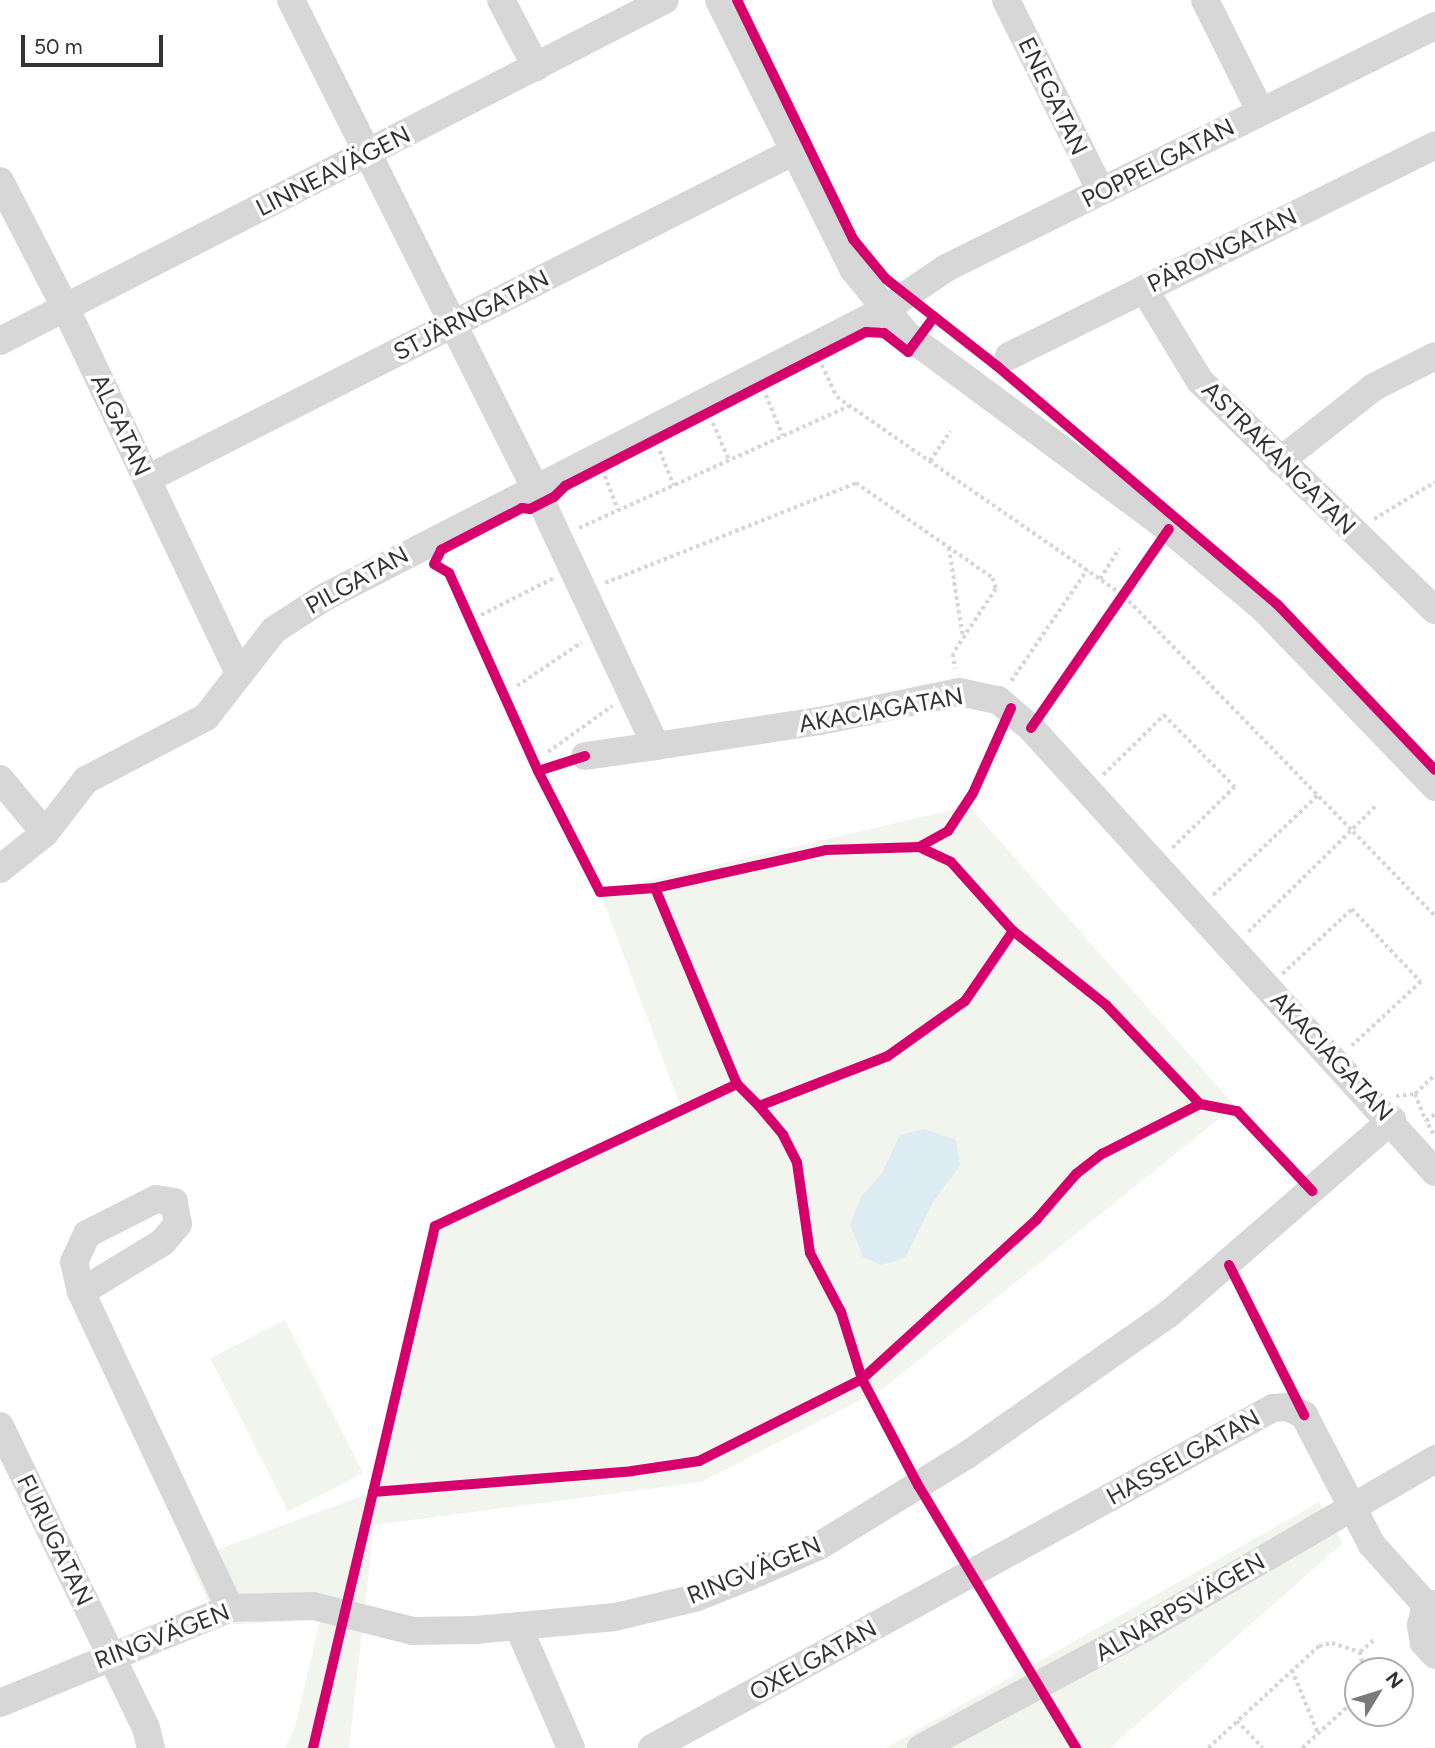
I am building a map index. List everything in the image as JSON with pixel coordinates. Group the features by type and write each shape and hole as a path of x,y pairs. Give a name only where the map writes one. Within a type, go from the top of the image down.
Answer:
{"street":[{"path":"291,0 366,155 535,488 656,746"},
{"path":"500,0 536,67"},
{"name":"LINNEAVÄGEN","path":"0,341 665,0"},
{"path":"719,0 853,269 886,309 997,388 1021,415 1169,529 1264,609 1435,787"},
{"name":"ENEGATAN","path":"1006,0 1101,191"},
{"path":"1205,0 1260,111"},
{"name":"POPPELGATAN","path":"886,309 946,268 1435,26"},
{"name":"PÄRONGATAN","path":"1009,356 1435,145"},
{"name":"STJÄRNGATAN","path":"147,480 795,151"},
{"name":"ALGATAN","path":"0,181 65,307 238,671"},
{"name":"ASTRAKANGATAN","path":"1144,289 1200,381 1435,610"},
{"name":"PILGATAN","path":"0,869 45,833 86,780 206,718 238,671 285,621 370,572 886,309"},
{"path":"1280,461 1374,387 1435,356"},
{"name":"AKACIAGATAN","path":"584,756 820,721 959,692 998,700 1031,728 1086,791 1392,1120 1435,1172"},
{"path":"0,779 45,833"},
{"name":"RINGVÄGEN","path":"0,1703 110,1654 230,1608 313,1606 413,1631 518,1626 615,1617 695,1598 819,1546 967,1455 1171,1312 1392,1120"},
{"path":"81,1292 230,1608"},
{"name":"HASSELGATAN","path":"973,1572 1273,1408 1287,1407 1304,1415 1350,1508"},
{"name":"FURUGATAN","path":"0,1426 146,1728 151,1748"},
{"name":"ALNARPSVÄGEN","path":"921,1748 1145,1628 1435,1459"},
{"path":"1350,1508 1372,1545 1431,1604 1421,1625 1424,1643 1435,1655"},
{"name":"OXELGATAN","path":"652,1748 973,1572"},
{"path":"518,1626 571,1748"}],"path":[{"path":"807,362 830,350"},
{"path":"818,356 837,397 1124,596 1435,916"},
{"path":"774,380 757,388 783,436"},
{"path":"558,538 849,406"},
{"path":"709,413 729,460"},
{"path":"930,461 950,431"},
{"path":"645,445 655,440 674,485"},
{"path":"589,473 607,464 618,510"},
{"path":"1357,536 1381,513 1435,482"},
{"path":"481,615 848,483 856,483 993,578 996,589 953,654 959,692"},
{"path":"949,548 964,638"},
{"path":"1100,579 1119,548"},
{"path":"998,700 1087,570"},
{"path":"1116,607 1131,585"},
{"path":"465,610 471,622"},
{"path":"517,686 602,630"},
{"path":"548,752 631,692"},
{"path":"1086,791 1164,715 1235,787 1155,865"},
{"path":"1197,910 1318,795"},
{"path":"1232,948 1378,804"},
{"path":"1268,987 1352,909 1421,982 1336,1061"},
{"path":"1435,1075 1415,1094 1435,1138"},
{"path":"1426,1121 1435,1114"},
{"path":"1360,1651 1374,1640"},
{"path":"1208,1748 1319,1646 1332,1643 1360,1651"},
{"path":"1360,1651 1361,1657"},
{"path":"1292,1670 1318,1733"},
{"path":"1302,1748 1344,1709"},
{"path":"1237,1721 1262,1748"}],"shaded area":[{"path":"969,806 1235,1106 884,1388 701,1482 374,1525 349,1748 285,1748 295,1727 320,1620 219,1625 189,1560 373,1492 435,1226 682,1110 600,892"},
{"path":"924,1129 956,1140 960,1166 934,1200 905,1258 881,1265 863,1257 850,1225 861,1197 882,1173 900,1135"},
{"path":"285,1320 363,1473 288,1511 210,1358"},
{"path":"1319,1502 1343,1543 1110,1748 886,1748"}],"cycle path":[{"path":"737,0 853,239 886,279 997,366 1277,604 1435,770"},
{"path":"538,771 449,573 434,564 441,550 522,508 530,509 554,497 565,486 866,332 884,333 908,352 934,317"},
{"path":"1031,728 1169,529"},
{"path":"919,847 948,831 973,793 1011,708"},
{"path":"585,756 538,771 600,892 655,888 737,1084"},
{"path":"655,888 826,850 919,847 951,862 1013,931 1106,1005 1200,1104 1237,1111 1312,1191"},
{"path":"1013,931 965,1001 888,1056 759,1106 737,1084 435,1226 373,1492 632,1471 699,1461 862,1379 1037,1219 1076,1174 1102,1154 1200,1104"},
{"path":"759,1106 783,1135 797,1163 810,1253 841,1312 862,1379 918,1485 1076,1748"},
{"path":"1229,1265 1304,1415"},
{"path":"313,1748 373,1492"}]}
